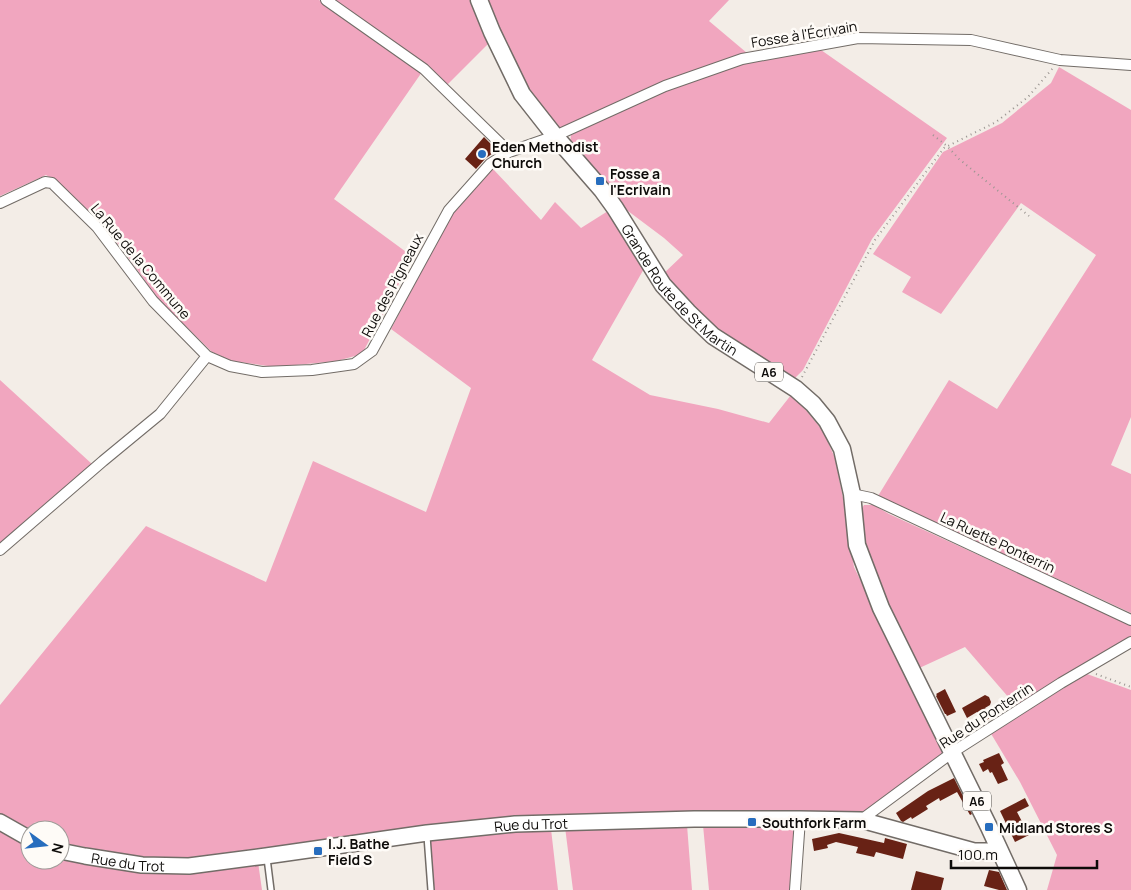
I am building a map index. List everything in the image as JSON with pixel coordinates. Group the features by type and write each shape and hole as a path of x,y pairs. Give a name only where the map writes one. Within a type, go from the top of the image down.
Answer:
{"main road":[{"name":"Grande Route de St Martin","path":"479,0 522,94 555,136 602,190 663,285 713,336 796,388 827,421 842,449 852,494 858,545 881,608 953,752"},
{"name":"A6","path":"953,752 1018,890"},
{"name":"Rue du Trot","path":"70,853 142,865 189,866 427,833 515,824 800,819 861,820 974,851 1000,851"},
{"path":"0,822 20,833"}],"street":[{"path":"326,0 424,69 509,152"},
{"name":"Fosse à l'Écrivain","path":"555,136 665,86 742,59 858,38 971,40 987,42 1060,60 1131,65"},
{"name":"Rue des Pigneaux","path":"207,356 230,366 262,372 312,370 354,364 372,351 448,210 490,164 509,152 555,136"},
{"name":"La Rue de la Commune","path":"0,203 45,182 52,183 97,227 153,301 207,356"},
{"path":"0,550 160,414 207,356"},
{"name":"La Ruette Ponterrin","path":"852,494 871,498 1131,620"},
{"name":"Rue du Ponterrin","path":"861,820 953,752 1061,683 1131,642"},
{"path":"795,890 800,819"}],"lane":[{"path":"427,833 431,890"},
{"path":"266,856 271,890"}],"path":[{"path":"796,388 875,240 944,148 996,122 1028,97 1060,60"},
{"path":"933,135 959,159 1029,216"},
{"path":"1088,667 1092,673 1131,687"}],"shaded area":[{"path":"0,0 319,0 376,37 422,72 334,199 413,257 362,354 337,361 275,367 232,361 212,352 158,299 121,247 56,181 46,175 0,196"},
{"path":"330,0 473,0 490,42 447,85"},
{"path":"484,0 729,0 709,21 747,53 625,98 558,132 523,85"},
{"path":"821,50 947,138 872,239 803,370 794,379 737,345 689,305 662,275 683,255 624,208 570,143 571,135 650,97 742,63"},
{"path":"1059,67 1131,110 1131,417 1111,465 1131,474 1131,613 878,496 949,380 997,409 1096,255 1021,203 941,314 902,292 911,277 873,254 943,152 1002,123 1051,83"},
{"path":"493,169 541,220 555,202 581,228 608,211 645,267 592,360 650,395 718,409 769,423 791,395 801,404 823,431 835,458 854,567 945,754 866,811 519,817 192,857 146,858 70,844 70,820 20,820 20,826 0,814 0,705 146,526 266,582 313,461 426,512 471,388 391,329 450,216"},
{"path":"0,380 92,464 0,544"},
{"path":"864,505 874,505 889,514 1131,624 1131,639 1016,706 965,647 915,670 863,543 860,512"},
{"path":"1087,674 1131,690 1131,890 1047,890 1057,855 1020,782 990,732"},
{"path":"687,825 692,890 573,890 565,827"},
{"path":"703,825 795,825 793,890 709,890"},
{"path":"0,829 20,840 20,870 70,870 70,857 258,862 262,890 0,890"},
{"path":"551,829 558,890 433,890 430,838"}],"building":[{"name":"Eden Methodist Church","path":"484,137 497,150 476,169 465,159"},
{"path":"945,689 956,712 947,716 936,696 936,694"},
{"path":"985,695 989,697 991,702 985,708 990,718 982,722 977,712 967,718 962,708"},
{"path":"999,753 1004,763 1001,765 1008,780 998,784 992,772 990,773 988,769 983,772 979,764 984,762 983,760"},
{"path":"954,778 972,814 970,815 957,792 940,801 939,798 926,806 928,809 912,819 911,817 903,822 901,821 896,813 928,791"},
{"path":"1025,798 1029,806 1017,812 1029,835 1015,842 1000,811"},
{"path":"839,833 884,843 885,838 907,844 903,859 876,852 874,857 856,853 858,847 836,842 827,845 828,848 814,851 812,839"},
{"path":"989,870 999,872 1007,890 984,886"},
{"path":"916,871 944,878 941,890 911,890"}],"place":[{"name":"Eden Methodist Church","path":"482,154"},
{"name":"Fosse a l'Ecrivain","path":"600,181"},
{"name":"Southfork Farm","path":"752,822"},
{"name":"Midland Stores S","path":"989,827"},
{"name":"I.J. Bathe Field S","path":"318,851"}]}
